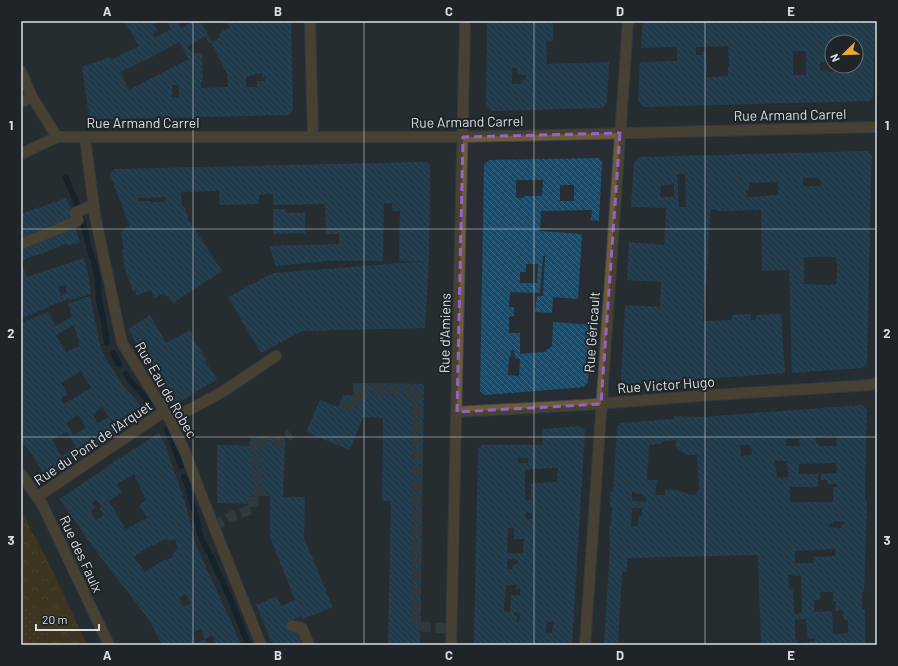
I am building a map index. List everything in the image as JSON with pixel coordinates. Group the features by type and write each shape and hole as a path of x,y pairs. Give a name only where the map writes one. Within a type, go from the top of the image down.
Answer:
{"street":[{"path":"310,21 312,137"},
{"name":"Rue d'Amiens","path":"451,645 466,21"},
{"name":"Rue Géricault","path":"585,645 628,21"},
{"path":"21,71 32,97 57,137 21,154"},
{"path":"21,102 32,97"},
{"name":"Rue Armand Carrel","path":"57,137 463,137 877,127"},
{"name":"Rue Eau de Robec","path":"85,137 95,216 122,342 167,415 186,454 261,645"},
{"path":"21,244 75,222 78,220 75,213 94,205"},
{"name":"Rue du Pont de l'Arquet","path":"37,498 167,415 224,391 276,356"},
{"name":"Rue Victor Hugo","path":"457,412 601,404 870,385 877,383"},
{"name":"Rue des Faulx","path":"21,474 43,506 109,645"},
{"path":"292,626 302,628 309,645"}],"highlighted area":[{"path":"620,133 601,404 457,412 463,137"}],"green space":[{"path":"21,511 47,560 87,645 21,645"},
{"path":"21,511 47,560 87,645 37,645 46,634 21,596"}],"building":[{"path":"125,21 158,21 153,24 158,31 152,34 155,38 171,29 167,21 177,21 182,28 190,23 189,21 200,21 212,42 221,36 219,34 230,27 226,21 291,21 293,110 288,115 95,119 89,115 82,67 110,57 111,60 139,46","holes":["205,36 209,43 211,42 227,74 228,87 201,88 201,82 203,81 202,54 192,53 187,47","179,42 189,59 129,90 120,72","262,73 262,77 265,76 265,81 257,81 257,87 246,87 246,77","172,85 179,85 179,97 172,97"]},
{"path":"490,21 553,21 553,41 546,42 547,64 609,62 607,103 602,108 491,111 486,106 487,24","holes":["512,68 517,68 517,73 520,75 526,75 526,80 521,80 521,84 512,84"]},
{"path":"643,21 875,21 873,97 869,101 643,107 638,101 640,62 677,61 677,47 641,48","holes":["728,46 728,76 706,77 706,51 702,52 702,55 696,55 696,47","793,51 806,51 806,75 793,75"]},
{"path":"868,151 872,156 867,364 863,368 792,373 789,270 762,271 761,210 718,211 711,209 703,321 732,320 732,315 751,314 751,320 756,320 756,315 781,314 785,373 625,385 621,380 625,305 660,307 661,282 627,280 629,242 664,245 666,208 631,207 634,162 639,157","holes":["677,174 685,174 686,207 679,207","803,178 818,178 821,181 821,186 803,186","778,182 778,195 747,197 746,191 749,189 749,183","674,184 674,197 660,197 661,185","804,257 835,257 837,259 837,283 835,285 804,284"]},
{"path":"598,158 602,162 599,221 591,220 592,210 541,211 540,231 582,234 578,299 553,297 552,313 535,312 537,296 543,296 545,256 543,256 540,293 510,292 509,307 514,307 514,316 509,317 509,333 520,333 520,354 544,352 552,346 553,322 592,325 588,382 584,387 485,395 480,391 484,165 489,160","holes":["516,180 543,180 542,196 524,196 524,198 516,198","560,185 574,185 574,201 560,201","526,264 538,264 537,283 520,283 520,272 526,272","511,350 514,350 515,358 520,359 519,376 508,375 509,357 511,357"]},
{"path":"426,162 430,166 429,261 425,328 302,331 261,353 228,297 273,273 427,261 399,261 400,211 392,211 392,203 384,203 383,261 328,261 276,266 269,246 339,244 339,234 326,234 325,204 273,205 273,194 259,195 259,202 257,204 220,205 219,191 181,192 182,207 185,207 188,219 222,271 173,303 163,294 154,298 151,290 137,295 135,290 133,291 125,269 122,250 124,249 121,233 129,225 110,174 114,169","holes":["165,197 165,202 138,201 138,198"]},
{"path":"66,198 75,220 21,240 21,214"},
{"path":"273,209 286,209 286,213 305,213 305,233 273,234"},
{"path":"75,226 80,243 68,245 67,243 21,261 21,249"},
{"path":"84,258 91,294 69,299 49,306 21,319 21,262 27,277","holes":["66,285 67,293 61,296 58,287"]},
{"path":"90,296 100,345 105,357 124,387 146,413 98,445 97,444 65,463 68,466 51,476 45,475 21,440 21,323 48,312 55,326 72,317 68,304","holes":["74,325 80,346 66,352 56,335","81,371 91,388 64,404 61,398 68,394 61,383","102,407 109,417 98,423 93,415","78,415 86,427 74,435 66,423","67,432 76,446 61,456 52,440"]},
{"path":"150,315 166,343 190,330 194,337 192,338 207,360 205,361 217,379 173,406 128,329"},
{"path":"353,383 424,384 420,645 388,645 391,501 382,501 383,418 363,417 350,450 306,432 320,400 338,407 343,395 353,395"},
{"path":"862,405 867,410 865,500 867,505 864,592 862,592 862,609 865,609 865,645 851,645 851,643 821,645 761,645 758,555 627,558 627,572 622,572 618,643 626,645 604,645 610,545 609,526 611,526 612,507 610,507 610,492 613,492 617,428 620,423 674,419 674,416 702,417","holes":["836,436 837,446 819,446 819,443 816,443 816,437","786,439 801,439 799,440 800,446 786,446","664,440 676,440 675,446 683,453 688,455 697,455 699,489 695,495 665,489 665,495 655,495 657,480 647,480 649,445 661,444","740,445 751,445 752,455 741,456","775,461 787,461 789,477 777,478","836,463 837,473 821,474 821,480 827,480 828,484 837,484 837,487 833,487 833,502 790,502 790,487 818,487 818,474 799,474 799,464","632,492 646,498 646,502 632,501","632,508 642,508 642,516 639,516 638,526 631,526","833,521 845,522 845,524 841,525 841,528 829,527 829,524 833,524","836,549 835,556 813,557 814,563 795,563 795,551","788,575 801,576 802,613 794,614 793,589 789,589","820,592 833,592 833,601 836,601 835,611 843,610 844,620 848,620 848,633 833,634 832,611 814,612 814,600 820,600","806,619 808,639 815,638 815,641 798,644 797,640 795,641 795,620"]},
{"path":"581,426 585,430 572,645 474,645 478,449 482,445 543,445 542,429","holes":["518,457 528,458 528,463 518,463","558,468 557,482 533,483 531,485 531,500 525,500 525,470","526,512 532,513 532,519 525,519","508,528 514,528 514,539 524,539 523,553 507,553","507,559 518,560 518,563 513,565 512,569 507,569","506,585 516,585 516,589 520,589 520,595 511,595 510,612 504,611","514,612 520,613 519,623 517,622 517,616 514,616","547,621 553,622 552,633 545,633"]},
{"path":"159,433 166,447 186,505 195,543 241,645 210,645 216,643 212,635 205,639 208,645 163,645 143,612 99,555 59,499","holes":["134,474 146,500 139,505 147,518 126,529 109,501 122,493 117,484","96,499 102,506 99,508 104,515 96,520 91,511 95,508 92,503","167,538 169,541 175,539 178,549 175,551 174,556 166,561 165,559 145,572 134,557 152,545 153,546","186,594 191,603 184,607 179,598","200,629 205,639 196,643 192,633"]},
{"path":"251,437 285,438 283,497 305,497 304,538 333,607 303,619 302,616 290,621 297,629 304,645 273,645 256,605 277,596 281,606 295,600 270,537 270,496 250,496 250,504 217,503 217,445 250,446"}],"waterway":[{"path":"66,178 79,209"},
{"path":"81,214 84,227"},
{"path":"85,231 88,242"},
{"path":"89,247 92,258"},
{"path":"94,262 98,280"},
{"path":"98,284 102,314"},
{"path":"103,317 107,343"},
{"path":"113,353 119,364"},
{"path":"126,374 131,382"},
{"path":"133,384 150,404"},
{"path":"167,430 171,439"},
{"path":"172,442 181,466"},
{"path":"184,477 188,487"},
{"path":"189,492 194,510"},
{"path":"195,514 197,521"},
{"path":"198,525 200,535"},
{"path":"202,539 208,552"},
{"path":"211,556 220,577"},
{"path":"222,580 227,592"},
{"path":"229,596 242,628"},
{"path":"243,632 249,645"}],"tunnel":[{"path":"348,411 347,401 358,399 358,390 417,390 416,626 452,629"},
{"path":"214,526 232,516 253,509 254,492 259,491 254,441 281,442 291,434"}]}
